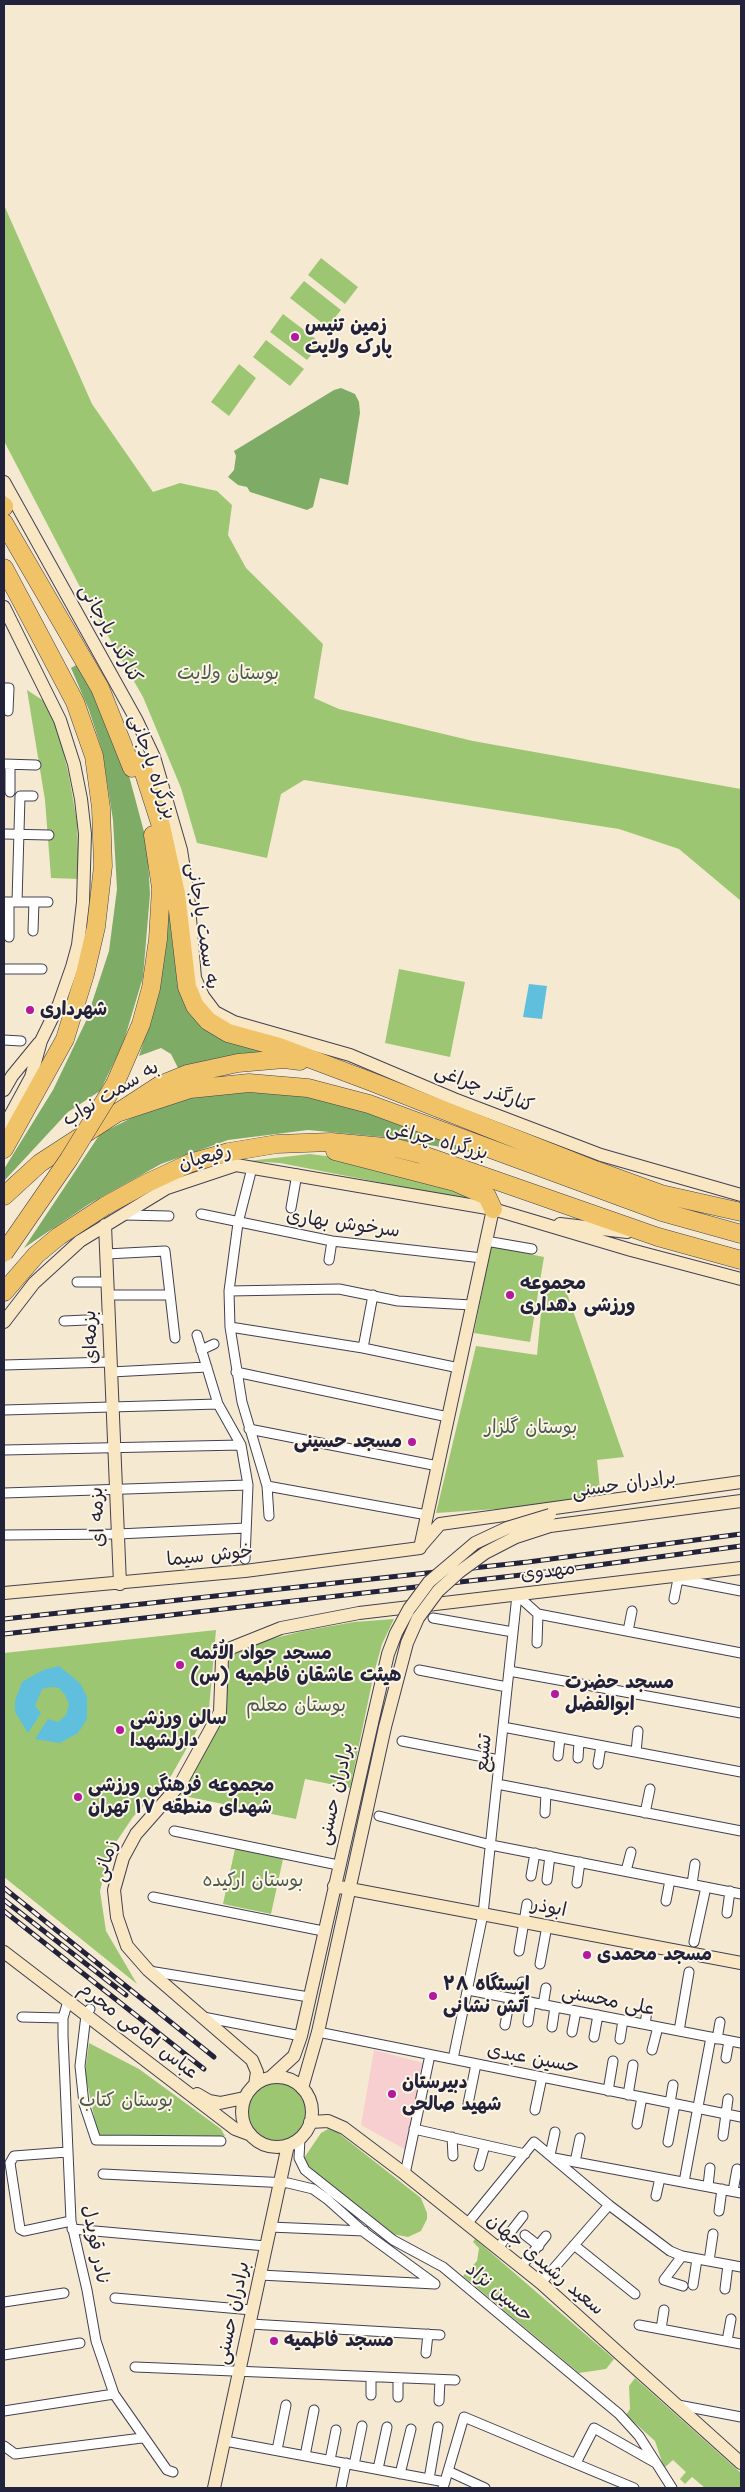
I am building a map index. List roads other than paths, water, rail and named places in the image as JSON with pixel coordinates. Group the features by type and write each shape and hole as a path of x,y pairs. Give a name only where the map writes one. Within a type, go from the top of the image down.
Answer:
{"highway":[{"name":"بزرگراه یارجانی","path":"4,522 100,688 146,806 154,839 161,888 158,939 151,988 141,1024 115,1084 69,1160 4,1253"},
{"path":"4,568 75,702 94,756 101,808 103,866 96,927 85,974 65,1039 4,1150"},
{"name":"به سمت یارجانی","path":"128,757 142,767 161,826 176,894 187,987 195,1006 208,1021 228,1033 279,1047 315,1062"},
{"name":"به سمت نواب","path":"4,1196 40,1163 160,1085 187,1074 238,1063 284,1059 315,1062"},
{"name":"بزرگراه چراغی","path":"315,1062 372,1082 653,1191 741,1212"},
{"name":"بزرگراه چراغی","path":"117,1113 126,1108 190,1089 249,1083 308,1088 369,1104 662,1212 741,1234"},
{"path":"296,1143 346,1153 455,1182 487,1196 493,1208"},
{"name":"بزرگراه چراغی","path":"4,1292 36,1255 59,1236 105,1206 145,1184 190,1163 229,1152 296,1143 346,1143 396,1148 420,1154 658,1237 741,1260"}],"street":[{"name":"کنارگذر یارجانی","path":"4,482 137,721 154,757 181,850 188,894 195,978 203,996 215,1012"},
{"path":"4,607 60,720 74,764 82,800 85,834 83,902 78,945 66,987 40,1041 4,1089"},
{"path":"6,688 8,711"},
{"path":"10,792 7,764 36,765"},
{"path":"9,937 10,902 19,835 20,796 33,796"},
{"path":"4,834 49,835"},
{"path":"10,902 48,902"},
{"path":"33,931 34,902"},
{"path":"4,969 42,969"},
{"name":"کنارگذر چراغی","path":"215,1012 234,1022 350,1056 454,1099 601,1155 741,1196"},
{"path":"4,1040 21,1041"},
{"path":"4,1127 31,1076 40,1041"},
{"path":"4,1089 18,1077 23,1081 24,1092"},
{"name":"رفیعیان","path":"4,1322 34,1283 80,1241 119,1215 167,1188 199,1176 236,1166 297,1174 493,1208"},
{"path":"252,1168 238,1223 229,1291 230,1327 236,1372 249,1429 267,1486 269,1516"},
{"path":"291,1208 297,1174"},
{"path":"420,1548 493,1208 631,1250 741,1279"},
{"name":"سرخوش بهاری","path":"201,1214 332,1241 482,1258"},
{"path":"119,1215 169,1216"},
{"path":"548,1225 575,1224 658,1237"},
{"name":"بزمه‌ای","path":"104,1225 114,1448"},
{"path":"329,1260 332,1241"},
{"path":"486,1241 532,1249"},
{"path":"106,1254 165,1251 175,1338"},
{"path":"77,1282 107,1288 170,1295"},
{"path":"229,1291 339,1289 398,1301 472,1305"},
{"path":"363,1348 373,1295"},
{"path":"64,1321 108,1319"},
{"path":"230,1327 363,1348 459,1368"},
{"path":"196,1334 218,1404 241,1445 248,1485 245,1559"},
{"path":"201,1350 214,1344"},
{"path":"4,1365 206,1367"},
{"path":"236,1372 448,1416"},
{"path":"4,1410 218,1404"},
{"path":"249,1429 438,1466"},
{"path":"4,1450 241,1445"},
{"name":"بزمه ای","path":"114,1448 120,1584"},
{"path":"420,1548 440,1524 741,1482"},
{"path":"4,1493 248,1485"},
{"path":"267,1486 427,1515 440,1524"},
{"name":"برادران حسنی","path":"271,2077 294,2056 301,2036 338,1865 388,1654 396,1633 409,1609 429,1582 475,1543 507,1528 741,1487"},
{"name":"برادران حسنی","path":"302,2088 318,2032 399,1664 418,1618 438,1591 459,1572 485,1553 550,1521 741,1501"},
{"path":"4,1535 118,1534 246,1528"},
{"name":"خوش سیما","path":"4,1593 120,1584 277,1568 420,1548"},
{"name":"مهدوی","path":"359,1613 673,1578 741,1568"},
{"path":"674,1599 673,1578 741,1591"},
{"path":"517,1594 538,1614 741,1653"},
{"name":"تشیع","path":"453,2059 483,1914 517,1594"},
{"path":"628,1631 632,1611"},
{"name":"زمانی","path":"255,2084 257,2072 252,2060 148,1970 128,1946 118,1917 114,1890 123,1858 136,1834 181,1783 220,1712 222,1659 232,1648 281,1628 359,1613"},
{"path":"537,1643 538,1614"},
{"path":"433,1618 513,1632"},
{"path":"419,1670 507,1687"},
{"path":"509,1671 741,1714"},
{"path":"503,1727 741,1772"},
{"path":"636,1752 638,1731"},
{"path":"558,1756 560,1738"},
{"path":"402,1741 500,1760"},
{"path":"578,1758 579,1742"},
{"path":"598,1764 601,1746"},
{"path":"497,1784 741,1831"},
{"path":"645,1812 650,1789"},
{"path":"545,1813 546,1793"},
{"path":"379,1816 491,1845 706,1887 738,1891 727,1913"},
{"path":"174,1831 338,1865"},
{"path":"626,1871 631,1852"},
{"path":"531,1876 535,1853"},
{"path":"547,1880 550,1856"},
{"path":"577,1883 580,1862"},
{"path":"692,1884 695,1864"},
{"path":"666,1901 670,1880"},
{"name":"ابوذر","path":"334,1886 741,1963"},
{"path":"694,1942 706,1887"},
{"path":"153,1897 323,1931"},
{"path":"519,1951 527,1904"},
{"path":"540,1964 547,1926"},
{"name":"عباس امامی محرم","path":"4,1944 234,2129 251,2135"},
{"path":"320,1948 336,1952"},
{"name":"عباس امامی محرم","path":"4,1952 68,2001 88,2012 198,2095 209,2101 220,2103 244,2098"},
{"path":"148,1970 309,1997"},
{"path":"680,2031 690,1972"},
{"path":"505,2025 522,1982"},
{"path":"543,2005 546,1988"},
{"name":"علی محسنی","path":"468,1990 741,2043"},
{"name":"نادر قویدل","path":"68,2001 63,2018 72,2225 87,2290 96,2341 114,2394 142,2438 166,2470 173,2472"},
{"path":"528,2022 531,2002"},
{"path":"552,2027 554,2007"},
{"path":"572,2032 576,2011"},
{"path":"88,2012 80,2066 84,2104 96,2140 221,2141"},
{"path":"645,2024 647,2012"},
{"path":"594,2037 598,2015"},
{"path":"22,2017 63,2018"},
{"path":"202,2017 301,2036"},
{"path":"620,2039 623,2020"},
{"path":"684,2182 697,2108 714,2038 720,2022"},
{"path":"652,2050 658,2027"},
{"name":"حسین عبدی","path":"318,2032 741,2118"},
{"path":"726,2058 729,2041"},
{"path":"404,2174 430,2055"},
{"path":"608,2091 613,2060"},
{"path":"468,2104 476,2064"},
{"path":"628,2094 633,2065"},
{"path":"271,2077 282,2077 293,2081 302,2088 311,2104 310,2122 300,2138 288,2145 266,2145 251,2135 242,2118 244,2098 255,2084 271,2077"},
{"path":"535,2110 542,2077"},
{"path":"668,2142 673,2104 673,2085"},
{"path":"637,2124 642,2098"},
{"path":"723,2136 728,2099"},
{"name":"سعید رشیدی جهان","path":"310,2122 328,2121 344,2128 468,2224 541,2283 741,2463"},
{"path":"414,2129 524,2154"},
{"path":"552,2156 555,2132"},
{"path":"452,2137 453,2156"},
{"name":"حسین نژاد","path":"300,2138 299,2158 305,2170 393,2240 443,2267 619,2414 639,2436 672,2488"},
{"path":"574,2162 580,2138"},
{"path":"468,2224 534,2142 655,2242 682,2256 741,2268"},
{"name":"برادران حسنی","path":"214,2488 288,2145"},
{"path":"479,2166 485,2145"},
{"path":"68,2152 11,2158 10,2163 20,2229 24,2231 72,2225 266,2246"},
{"path":"552,2156 574,2162 737,2192 737,2169"},
{"path":"708,2186 710,2168"},
{"path":"103,2174 288,2183 313,2189 328,2199 364,2232 435,2284 260,2275"},
{"path":"656,2196 660,2178"},
{"path":"719,2211 722,2189"},
{"path":"541,2283 609,2205"},
{"path":"498,2248 523,2216"},
{"path":"364,2232 365,2219"},
{"path":"270,2228 364,2232"},
{"path":"709,2261 713,2234"},
{"path":"525,2235 538,2246"},
{"path":"521,2267 546,2236"},
{"path":"574,2245 635,2294"},
{"path":"682,2256 664,2280 683,2286"},
{"path":"693,2285 697,2259"},
{"path":"725,2289 728,2265"},
{"path":"4,2302 64,2293"},
{"path":"115,2298 252,2310"},
{"path":"661,2329 664,2310"},
{"path":"727,2341 731,2319"},
{"path":"250,2324 440,2335"},
{"path":"639,2324 741,2343"},
{"path":"426,2353 428,2334"},
{"path":"4,2355 80,2343"},
{"path":"135,2367 239,2373 455,2380"},
{"path":"371,2377 371,2395"},
{"path":"398,2378 398,2397"},
{"path":"439,2401 440,2380"},
{"path":"4,2411 114,2394"},
{"path":"677,2404 741,2416"},
{"path":"277,2450 286,2405"},
{"path":"305,2456 314,2410"},
{"path":"225,2441 429,2479 444,2485 464,2416 634,2488"},
{"path":"341,2488 362,2426"},
{"path":"378,2469 387,2426"},
{"path":"429,2479 438,2427"},
{"path":"576,2464 594,2428 655,2462"},
{"path":"400,2474 411,2429"},
{"path":"330,2460 336,2430"},
{"path":"4,2446 12,2453 142,2438"},
{"path":"448,2471 485,2488"}],"water":[{"path":"529,984 547,986 542,1019 523,1017"},
{"path":"59,1666 80,1683 87,1697 87,1719 78,1733 60,1743 35,1739 48,1719 58,1722 66,1715 69,1704 59,1688 42,1689 35,1706 41,1713 28,1733 15,1712 15,1701 22,1682 43,1670"}],"railway":[{"path":"4,1619 528,1562 741,1534"},
{"path":"4,1634 530,1574 741,1546"},
{"path":"4,1888 214,2057"},
{"path":"4,1900 126,1995"},
{"path":"4,1911 204,2069"}],"place":[{"name":"زمین تنیس پارک ولایت","path":"295,337"},
{"name":"شهرداری","path":"30,1010"},
{"name":"مجموعه ورزشی دهداری","path":"510,1295"},
{"name":"مسجد حسینی","path":"412,1442"},
{"name":"مسجد جواد الاُئمه هیئت عاشقان فاطمیه (س)","path":"180,1665"},
{"name":"مسجد حضرت ابوالفضل","path":"555,1694"},
{"name":"سالن ورزشی دارلشهدا","path":"120,1730"},
{"name":"مجموعه فرهنگی ورزشی شهدای منطقه ۱۷ تهران","path":"78,1797"},
{"name":"مسجد محمدی","path":"587,1955"},
{"name":"ایستگاه ۲۸ آتش نشانی","path":"433,1996"},
{"name":"دبیرستان شهید صالحی","path":"392,2094"},
{"name":"مسجد فاطمیه","path":"274,2341"}],"park label":[{"name":"بوستان ولایت","path":"228,674"},
{"name":"بوستان گلزار","path":"531,1428"},
{"name":"بوستان معلم","path":"296,1706"},
{"name":"بوستان ارکیده","path":"253,1881"},
{"name":"بوستان کتاب","path":"126,2101"}]}
